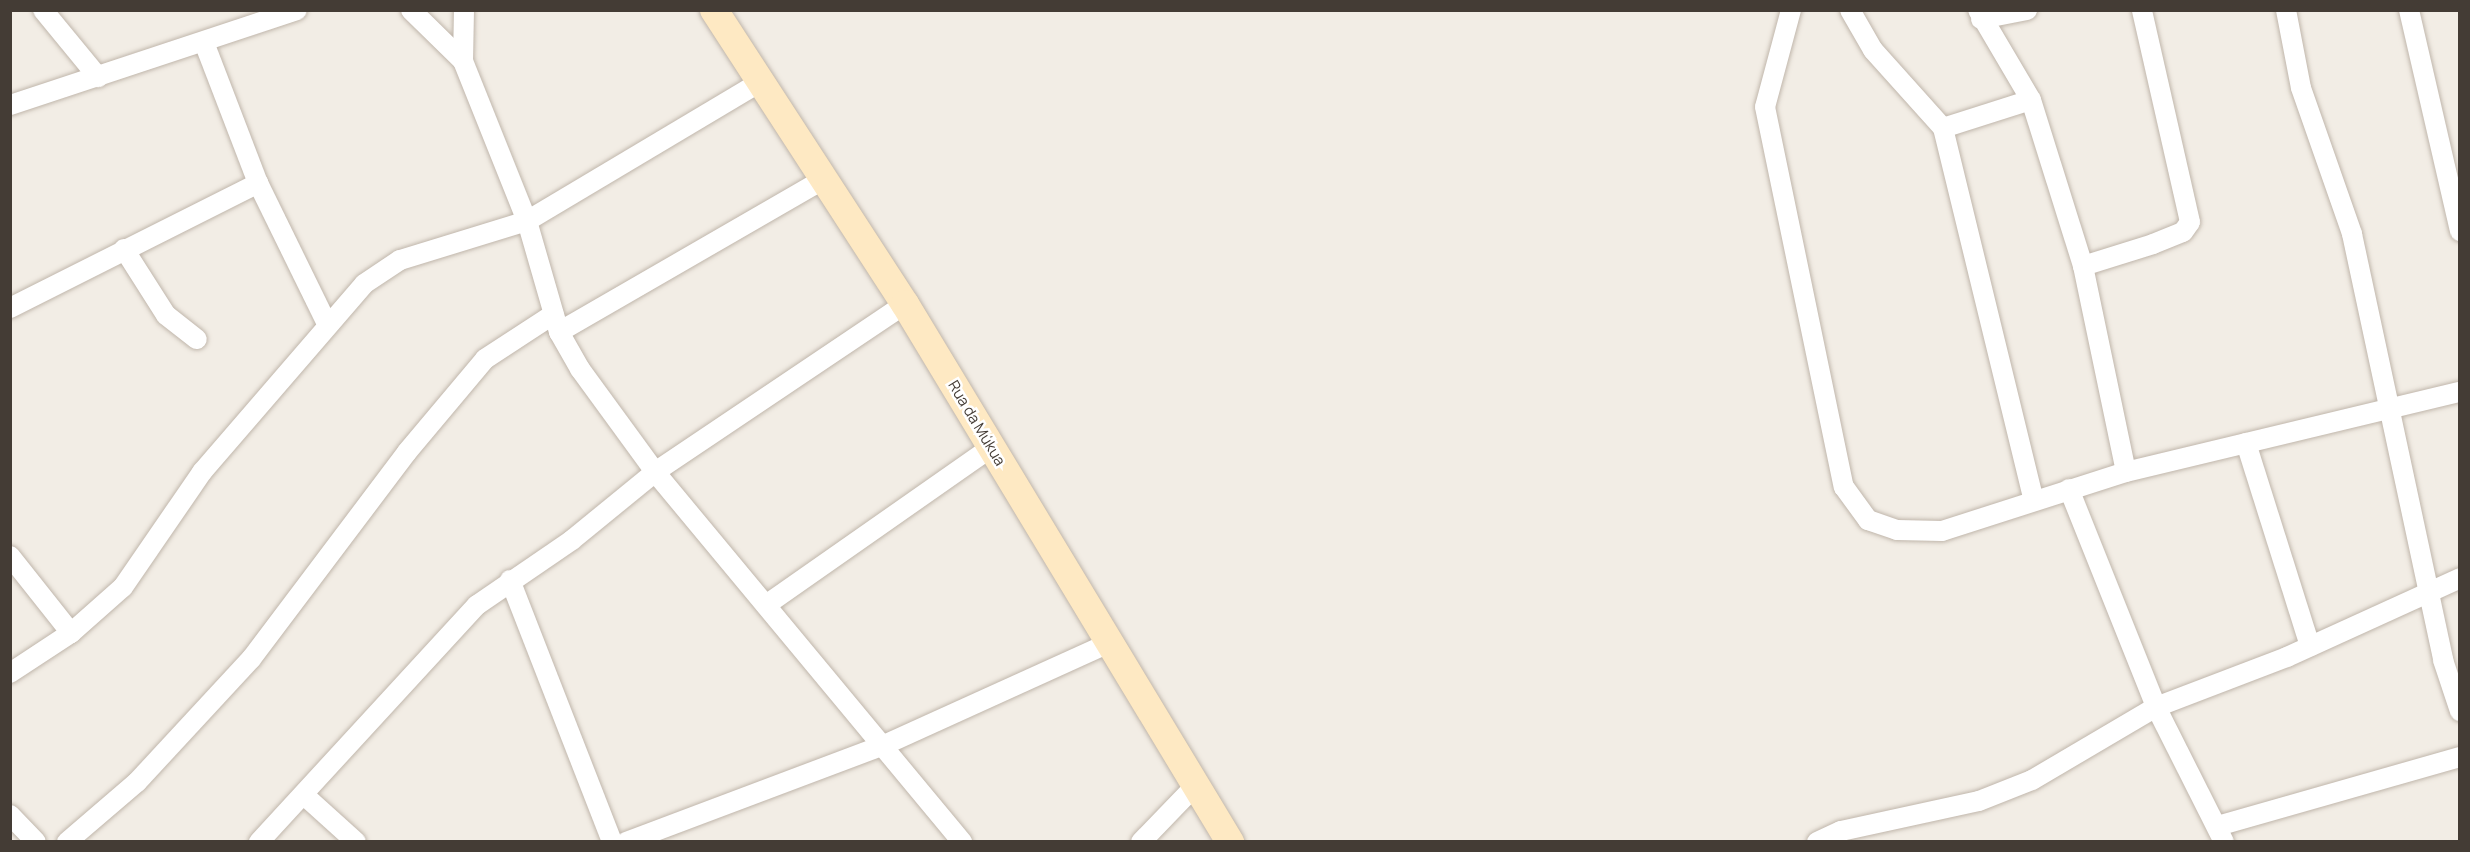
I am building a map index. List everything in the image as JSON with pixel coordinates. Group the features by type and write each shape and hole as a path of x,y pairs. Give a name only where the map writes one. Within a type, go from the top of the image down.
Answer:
{"street":[{"path":"43,10 98,77"},
{"path":"10,105 205,45 297,10"},
{"path":"411,10 463,61"},
{"path":"464,10 463,61 527,221 556,323 604,406 655,472 962,842"},
{"name":"Rua da Múkua","path":"714,10 905,304 1230,842"},
{"path":"1791,10 1765,107 1848,496 1868,520 1919,532 1942,531 2126,472 2460,392"},
{"path":"1851,10 1873,50 1943,128 2034,500"},
{"path":"2027,10 1979,15 2031,100 2083,266 2126,472"},
{"path":"2083,266 2163,240 2190,222 2142,10"},
{"path":"2286,10 2301,88 2352,234 2387,409 2432,590 2443,660 2460,711"},
{"path":"2409,10 2460,231"},
{"path":"205,45 258,183 326,322"},
{"path":"10,673 71,633 123,587 202,472 326,322 358,289 400,260 527,221 760,82"},
{"path":"1943,128 2031,100"},
{"path":"67,842 137,782 251,659 407,452 485,359 824,179"},
{"path":"10,308 258,183"},
{"path":"124,249 166,315 198,339"},
{"path":"259,842 457,624 510,580 572,540 655,472 905,304"},
{"path":"2246,443 2310,646"},
{"path":"766,605 992,447"},
{"path":"2069,489 2156,707 2221,834 2460,757"},
{"path":"10,555 71,633"},
{"path":"1816,842 1841,831 1979,801 2032,780 2156,707 2310,646 2460,578"},
{"path":"510,580 612,842"},
{"path":"626,842 882,746 1111,642"},
{"path":"1141,842 1195,786"},
{"path":"304,795 356,842"},
{"path":"10,815 36,842"}]}
